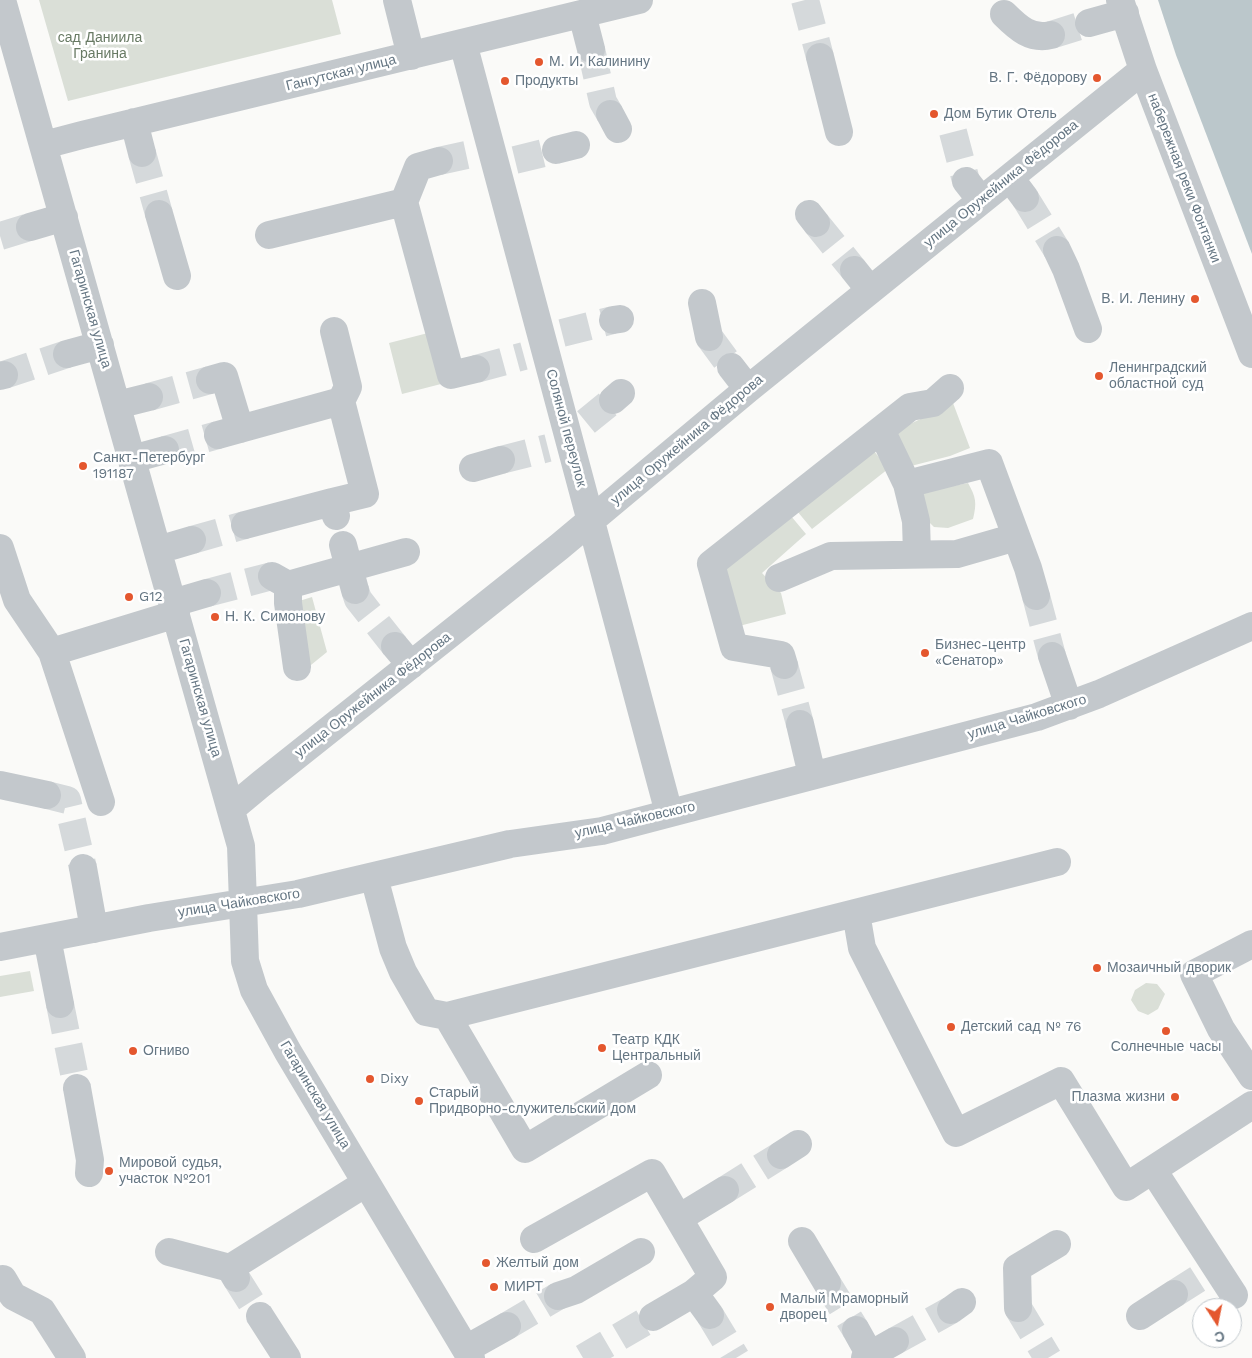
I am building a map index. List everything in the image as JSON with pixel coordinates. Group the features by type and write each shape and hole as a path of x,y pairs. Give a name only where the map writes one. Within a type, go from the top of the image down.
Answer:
{"street":[{"name":"Гагаринская улица","path":"2,0 241,846 245,960 254,990 288,1052 468,1354"},
{"path":"397,0 411,56"},
{"name":"Гангутская улица","path":"44,145 639,0"},
{"path":"1089,23 1122,6"},
{"name":"набережная реки Фонтанки","path":"1122,6 1143,70 1252,354"},
{"path":"582,14 591,49"},
{"path":"1004,14 1016,27 1029,34 1043,37 1052,34"},
{"name":"Соляной переулок","path":"463,43 669,813"},
{"path":"820,57 839,132"},
{"name":"улица Оружейника Фёдорова","path":"231,809 403,655 560,547 748,389 862,280 974,190 1017,188 1143,70"},
{"path":"134,122 142,153"},
{"path":"439,161 418,168 404,202 451,375 476,368"},
{"path":"269,235 404,202"},
{"path":"159,214 177,276"},
{"path":"30,227 64,217"},
{"path":"1057,250 1088,329"},
{"path":"702,303 709,337"},
{"path":"210,380 224,376 229,432 340,401 348,387 334,331"},
{"path":"67,354 100,345"},
{"path":"731,367 748,389"},
{"path":"784,665 781,655 734,647 711,564 910,407 933,403 950,388"},
{"path":"117,405 149,397"},
{"path":"245,525 334,509 365,494 340,401"},
{"path":"881,430 907,484 916,521 916,554"},
{"path":"132,459 165,450"},
{"path":"473,468 502,460"},
{"path":"907,484 989,464 1028,568 1036,596"},
{"path":"779,578 831,556 957,554 1016,537"},
{"path":"158,550 192,540"},
{"path":"0,548 16,600 52,652 101,802"},
{"path":"297,667 288,603 280,580 349,568 406,552"},
{"path":"52,652 174,608 207,593"},
{"name":"улица Чайковского","path":"0,947 149,918 298,894 510,844 602,831 1036,717 1099,694 1252,626"},
{"path":"1052,656 1069,706"},
{"path":"800,724 812,776"},
{"path":"0,785 47,795"},
{"path":"374,877 393,948 403,972 426,1012 446,1016 1057,862"},
{"path":"83,868 94,929"},
{"path":"856,913 862,948 956,1133 1061,1081 1126,1187 1252,1105"},
{"path":"47,938 60,1004"},
{"path":"1250,1071 1221,1029 1194,974 1252,944"},
{"path":"446,1016 525,1149 648,1075"},
{"path":"77,1088 90,1160 89,1173"},
{"path":"1153,1170 1210,1271 1234,1296"},
{"path":"534,1238 652,1173 713,1277 694,1293 653,1317"},
{"path":"170,1252 233,1273 366,1183"},
{"path":"679,1218 725,1190"},
{"path":"802,1241 827,1283"},
{"path":"1018,1308 1017,1268 1057,1244"},
{"path":"558,1296 576,1290 642,1252"},
{"path":"5,1293 42,1311 72,1358"},
{"path":"694,1293 710,1315"},
{"path":"1140,1316 1174,1294"},
{"path":"260,1316 287,1358"},
{"path":"468,1354 507,1326"},
{"path":"856,1330 868,1356 895,1341"}],"green space":[{"name":"сад Даниила Гранина","path":"39,0 332,0 341,34 68,101"},
{"path":"428,333 441,384 402,394 389,343"},
{"path":"953,403 970,448 950,456 911,466 896,431"},
{"path":"874,451 888,469 812,529 797,511"},
{"path":"968,483 975,500 973,519 948,528 934,527 924,517 922,492"},
{"path":"791,516 806,534 762,573 781,593 786,614 739,626 724,568"},
{"path":"312,597 327,652 306,669 296,602"},
{"path":"30,971 34,991 0,997 0,976"},
{"path":"1146,983 1157,984 1165,994 1158,1009 1148,1015 1138,1011 1131,1000 1135,990"}],"shaded area":[{"path":"1158,0 1252,0 1252,254 1176,55"}],"tunnel":[{"path":"805,0 820,57"},
{"path":"1051,35 1089,23"},
{"path":"591,49 603,102 610,114"},
{"path":"953,132 966,181"},
{"path":"515,160 556,150"},
{"path":"142,153 159,214"},
{"path":"439,161 471,154"},
{"path":"1025,198 1057,250"},
{"path":"816,223 854,270"},
{"path":"0,236 30,227"},
{"path":"562,333 613,320"},
{"path":"709,337 731,367"},
{"path":"4,375 67,354"},
{"path":"476,369 524,356"},
{"path":"149,397 210,380"},
{"path":"586,422 613,400"},
{"path":"165,450 218,435"},
{"path":"501,460 548,448"},
{"path":"192,540 245,525"},
{"path":"207,593 272,576"},
{"path":"355,590 358,599 395,646"},
{"path":"1036,596 1052,656"},
{"path":"784,665 800,724"},
{"path":"47,795 67,800 83,868"},
{"path":"60,1004 77,1088"},
{"path":"725,1190 781,1155"},
{"path":"1174,1294 1204,1275"},
{"path":"236,1278 260,1316"},
{"path":"827,1283 856,1330"},
{"path":"507,1326 558,1296"},
{"path":"1018,1308 1048,1358"},
{"path":"895,1341 951,1310"},
{"path":"710,1315 736,1358"},
{"path":"583,1358 653,1317"}],"place":[{"name":"М. И. Калинину","path":"539,62"},
{"name":"В. Г. Фёдорову","path":"1097,78"},
{"name":"Продукты","path":"505,81"},
{"name":"Дом Бутик Отель","path":"934,114"},
{"name":"В. И. Ленину","path":"1195,299"},
{"name":"Ленинградский областной суд","path":"1099,376"},
{"name":"Санкт-Петербург 191187","path":"83,466"},
{"name":"G12","path":"129,597"},
{"name":"Н. К. Симонову","path":"215,617"},
{"name":"Бизнес-центр «Сенатор»","path":"925,653"},
{"name":"Мозаичный дворик","path":"1097,968"},
{"name":"Детский сад № 76","path":"951,1027"},
{"name":"Солнечные часы","path":"1166,1031"},
{"name":"Театр КДК Центральный","path":"602,1048"},
{"name":"Огниво","path":"133,1051"},
{"name":"Dixy","path":"370,1079"},
{"name":"Плазма жизни","path":"1175,1097"},
{"name":"Старый Придворно-служительский дом","path":"419,1101"},
{"name":"Мировой судья, участок №201","path":"109,1171"},
{"name":"Желтый дом","path":"486,1263"},
{"name":"МИРТ","path":"494,1287"},
{"name":"Малый Мраморный дворец","path":"770,1307"}]}
